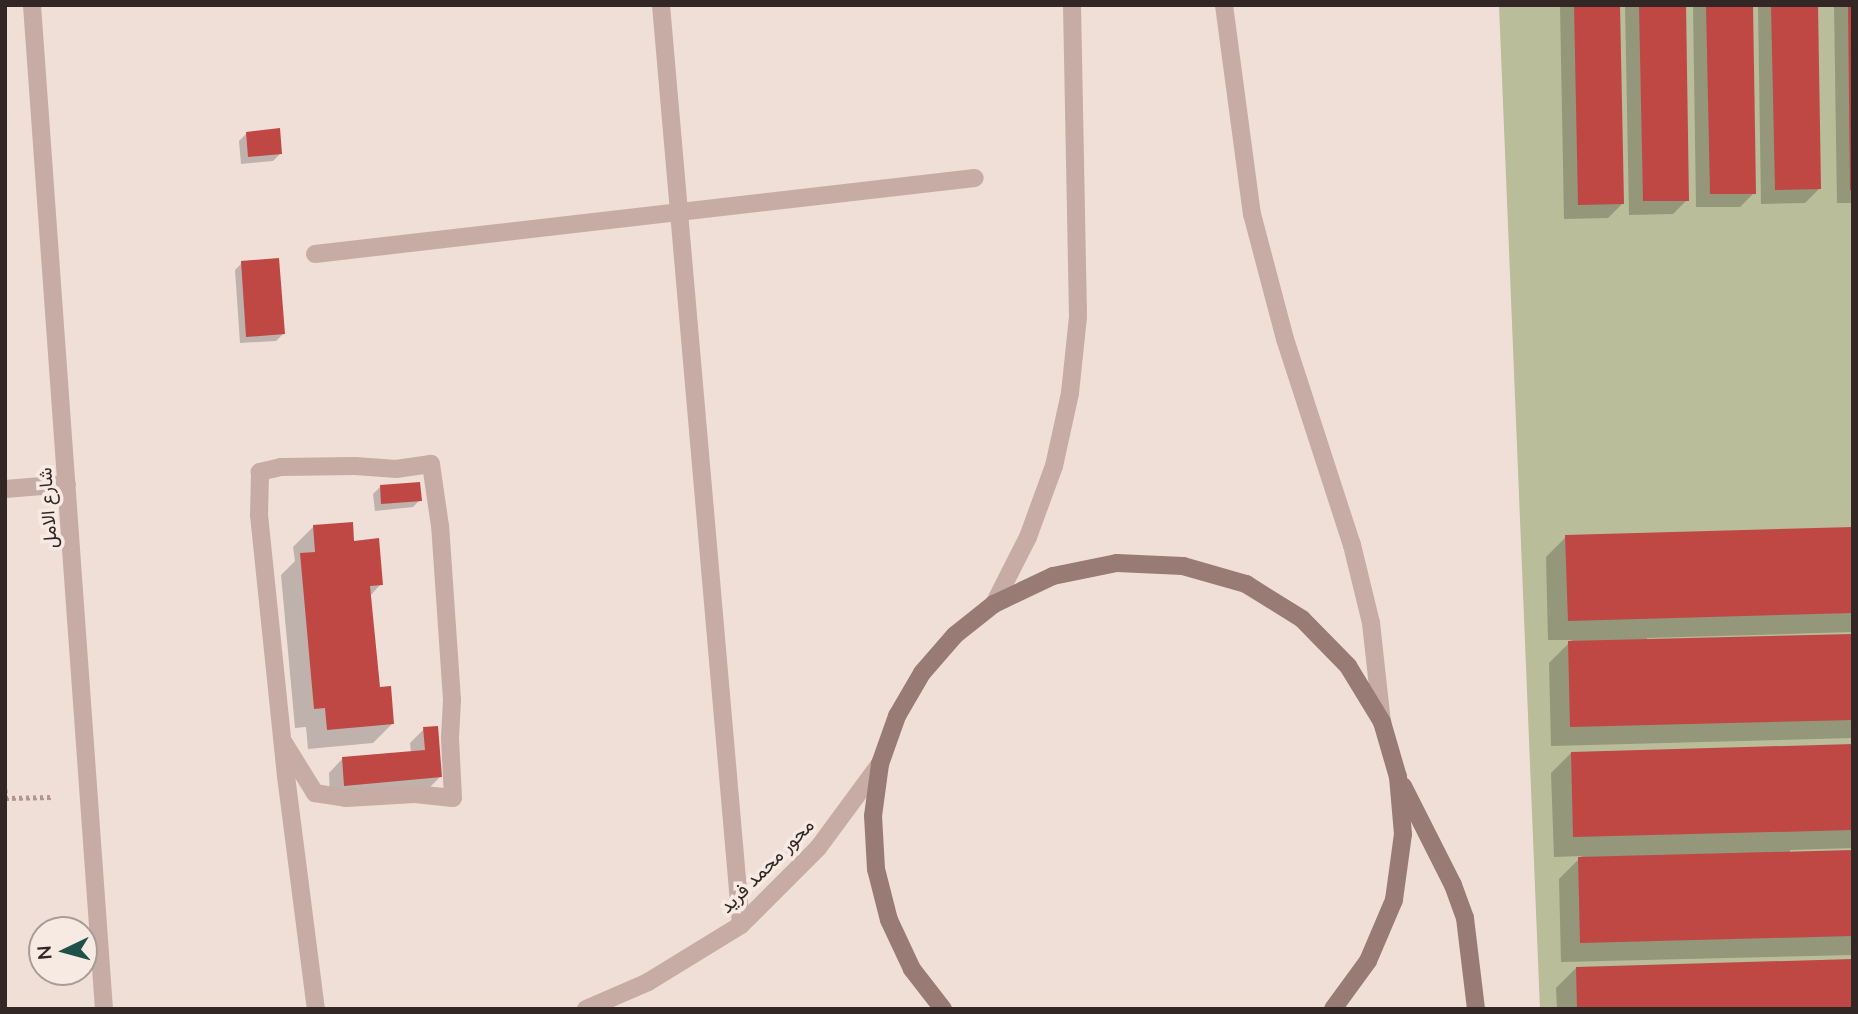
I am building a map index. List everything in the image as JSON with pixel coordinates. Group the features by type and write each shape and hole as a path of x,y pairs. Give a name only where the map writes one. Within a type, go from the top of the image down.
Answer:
{"main road":[{"path":"943,1009 912,968 889,920 876,869 873,817 880,764 897,716 922,673 955,635 993,604 1053,576 1117,563 1183,566 1246,584 1302,619 1311,628 1348,666 1382,722 1398,777 1404,834 1394,900 1368,961 1333,1009"},
{"path":"1398,777 1453,884 1465,918 1476,1009"}],"street":[{"name":"شارع الامل","path":"32,5 104,1009"},
{"path":"661,5 741,925"},
{"path":"993,604 1028,537 1054,466 1070,393 1078,317 1072,5"},
{"path":"1224,5 1252,214 1285,340 1358,571 1371,623 1382,722"},
{"path":"316,254 975,178"},
{"path":"284,743 315,793 346,798 415,794 453,798 448,647 440,526 431,464 397,469 355,466 281,467 260,472 258,515 284,743 316,1009"},
{"path":"5,489 67,484"},
{"name":"محور محمد فريد","path":"586,1009 648,982 708,948 741,925 818,848 880,764"}],"path":[{"path":"5,789 6,798 89,795"}],"green space":[{"path":"1499,5 1853,5 1853,1009 1540,1009"}],"building":[{"path":"1574,5 1620,5 1624,204 1578,205"},
{"path":"1639,5 1686,5 1689,201 1643,201"},
{"path":"1706,5 1753,5 1756,194 1710,194"},
{"path":"1771,5 1818,5 1821,189 1775,190"},
{"path":"1848,5 1853,5 1853,190 1850,190"},
{"path":"280,128 282,154 248,157 246,132"},
{"path":"279,258 285,334 246,337 241,261"},
{"path":"420,482 422,501 381,504 380,485"},
{"path":"353,522 354,541 379,538 383,585 370,586 380,687 391,686 394,724 327,730 325,708 314,709 300,553 315,552 313,525"},
{"path":"1853,527 1853,613 1568,621 1565,535"},
{"path":"1853,634 1853,720 1570,727 1568,641"},
{"path":"438,726 442,777 344,786 342,757 425,750 423,727"},
{"path":"1853,744 1853,830 1573,837 1571,752"},
{"path":"1853,850 1853,936 1580,943 1578,857"},
{"path":"1853,959 1853,1009 1577,1009 1576,967"}]}
